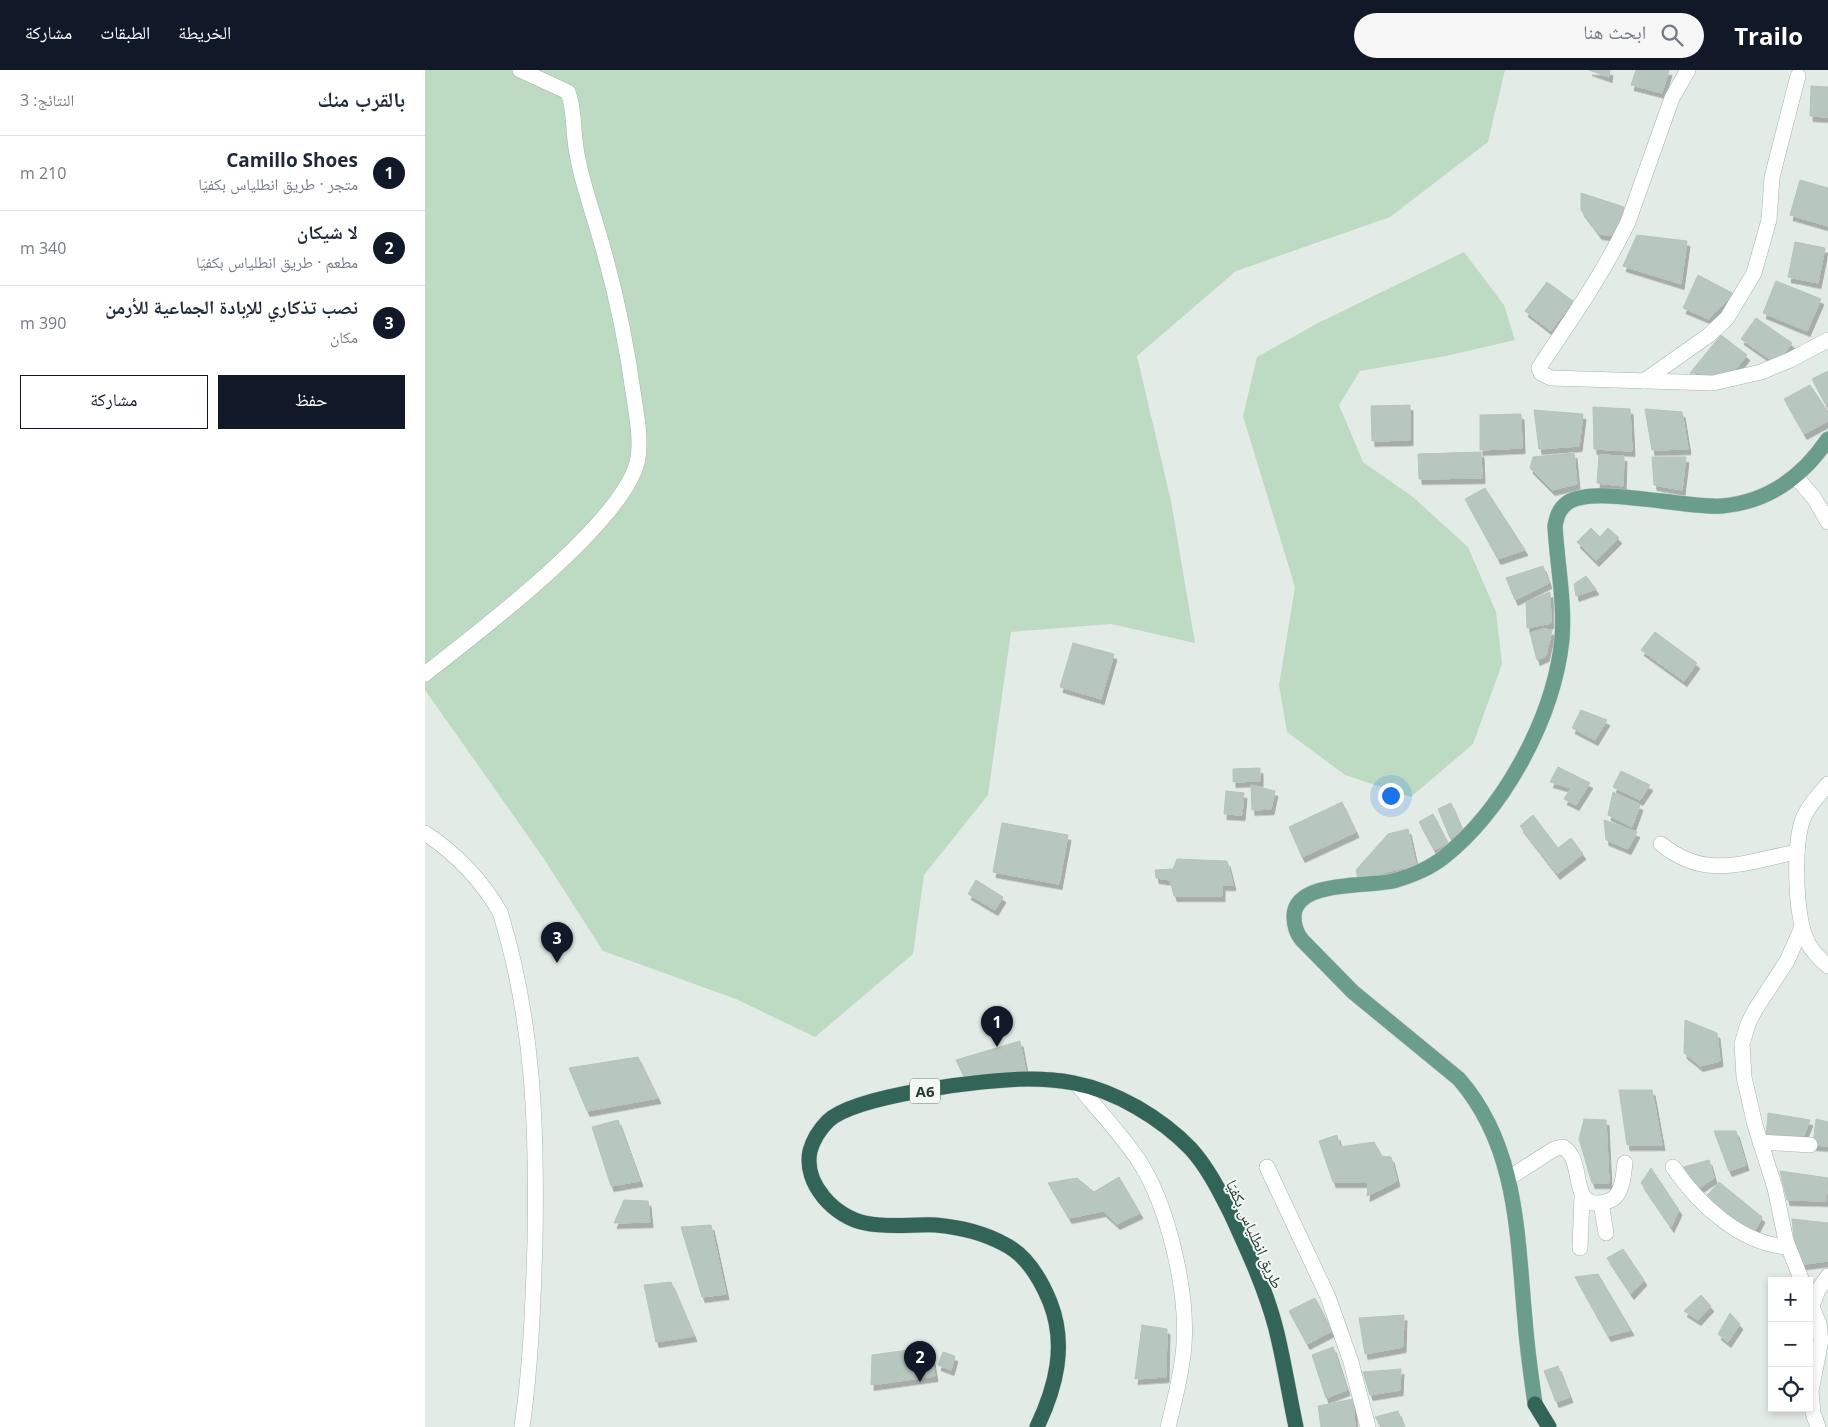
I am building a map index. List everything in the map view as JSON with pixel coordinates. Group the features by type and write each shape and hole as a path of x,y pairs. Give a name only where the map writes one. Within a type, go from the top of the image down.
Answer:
{"highway":[{"name":"طريق انطلياس بكفيّا","path":"1037,1427 1057,1376 1060,1347 1054,1312 1044,1286 1029,1264 1007,1245 963,1230 938,1225 866,1223 850,1218 832,1206 816,1188 811,1169 810,1153 815,1136 829,1119 851,1108 887,1096 1026,1079 1077,1084 1114,1095 1170,1131 1191,1150 1219,1190 1255,1269 1275,1326 1296,1427"},
{"path":"1535,1404 1541,1427"},
{"path":"1535,1404 1549,1427"}],"main road":[{"path":"1535,1404 1525,1320 1516,1216 1509,1178 1498,1143 1473,1095 1441,1062 1353,992 1296,933 1294,914 1296,905 1304,896 1322,890 1391,881 1414,874 1435,863 1453,849 1478,823 1500,795 1538,728 1549,702 1556,675 1562,639 1563,615 1555,526 1558,512 1568,502 1601,496 1696,506 1723,506 1749,500 1774,491 1796,477 1815,458 1828,439"}],"street":[{"path":"425,674 548,572 583,539 617,503 638,459 638,428 623,328 606,258 580,174 573,106 568,92 520,70"},
{"path":"1687,70 1672,98 1622,235 1598,280 1539,368 1541,373 1551,378 1696,383 1735,379 1790,360 1828,340"},
{"path":"1644,381 1709,335 1727,318 1754,273 1769,220 1772,177 1798,76"},
{"path":"1796,477 1814,498 1828,522"},
{"path":"1828,784 1811,804 1801,824 1797,852 1802,927 1809,944 1828,966"},
{"path":"425,833 462,864 487,892 500,912 527,1030 533,1084 536,1197 532,1348 523,1427"},
{"path":"1661,844 1683,859 1697,865 1709,867 1725,866 1797,852"},
{"path":"1800,1277 1788,1247 1775,1188 1760,1142 1744,1076 1742,1044 1748,1024 1755,1010 1787,961 1802,927"},
{"path":"1077,1084 1139,1161 1155,1190 1179,1272 1184,1343 1177,1391 1168,1427"},
{"path":"1760,1142 1810,1145"},
{"path":"1509,1178 1554,1149 1563,1147 1572,1154 1577,1162 1579,1187 1582,1196 1579,1248"},
{"path":"1582,1196 1601,1203 1611,1200 1619,1192 1625,1163"},
{"path":"1267,1168 1328,1297 1351,1362 1368,1427"},
{"path":"1673,1168 1686,1186 1703,1204 1744,1234 1757,1241 1788,1247"},
{"path":"1601,1203 1607,1233"},
{"path":"1813,1299 1828,1276"},
{"path":"1813,1309 1820,1332 1823,1355 1813,1375 1811,1401 1818,1427"}],"green space":[{"path":"425,70 1505,70 1488,142 1390,217 1236,271 1137,356 1171,501 1195,643 1111,624 1011,632 988,795 924,875 913,954 815,1037 736,999 603,951 542,856 425,690"},
{"path":"1464,252 1504,305 1515,340 1446,356 1360,371 1339,405 1363,462 1413,497 1468,547 1496,612 1502,664 1473,744 1411,797 1345,775 1287,732 1279,685 1295,587 1243,416 1257,357 1318,323"}],"building":[{"path":"1589,70 1610,70 1609,77"},
{"path":"1636,70 1669,70 1662,93 1631,85"},
{"path":"1811,86 1828,87 1828,117 1810,116"},
{"path":"1800,180 1828,188 1828,226 1790,215"},
{"path":"1581,193 1624,207 1616,236 1599,234 1581,210"},
{"path":"1637,235 1687,241 1681,284 1623,266"},
{"path":"1795,242 1825,248 1818,283 1788,277"},
{"path":"1698,275 1734,294 1709,319 1683,308"},
{"path":"1776,281 1821,299 1807,331 1763,313"},
{"path":"1547,282 1573,301 1551,331 1525,311"},
{"path":"1756,318 1792,343 1777,364 1741,339"},
{"path":"1721,335 1747,355 1731,375 1690,373"},
{"path":"1828,371 1828,404 1826,405 1812,379"},
{"path":"1810,385 1828,412 1828,421 1804,434 1784,399"},
{"path":"1410,405 1410,440 1372,441 1371,406"},
{"path":"1593,407 1630,409 1632,451 1594,449"},
{"path":"1645,409 1682,412 1688,449 1652,450"},
{"path":"1534,410 1583,414 1579,446 1539,449"},
{"path":"1521,414 1522,448 1480,450 1480,415"},
{"path":"1481,452 1482,478 1419,479 1418,454"},
{"path":"1574,453 1577,484 1552,490 1530,468 1533,457"},
{"path":"1599,455 1624,456 1623,486 1597,483"},
{"path":"1652,457 1686,457 1682,490 1654,485"},
{"path":"1485,488 1525,550 1498,559 1465,499"},
{"path":"1591,528 1600,537 1608,528 1619,538 1596,561 1577,542"},
{"path":"1543,566 1549,583 1515,600 1506,578"},
{"path":"1586,576 1596,589 1576,596 1574,584"},
{"path":"1550,592 1551,623 1527,628 1526,602"},
{"path":"1544,629 1552,630 1546,656 1537,660 1530,633"},
{"path":"1655,632 1697,663 1684,681 1641,650"},
{"path":"1073,643 1114,654 1101,699 1060,687"},
{"path":"1581,710 1607,720 1595,740 1572,728"},
{"path":"1558,767 1590,783 1576,805 1564,799 1571,788 1550,782"},
{"path":"1260,768 1260,781 1233,782 1233,769"},
{"path":"1621,771 1650,785 1640,800 1613,787"},
{"path":"1251,785 1275,791 1271,809 1252,810"},
{"path":"1226,791 1244,793 1242,815 1224,814"},
{"path":"1613,792 1640,805 1632,827 1608,815"},
{"path":"1342,802 1356,832 1302,857 1289,827"},
{"path":"1451,803 1463,832 1450,838 1438,809"},
{"path":"1433,814 1448,843 1434,850 1419,822"},
{"path":"1533,815 1558,848 1571,838 1583,854 1557,874 1520,826"},
{"path":"1604,820 1637,832 1628,849 1606,840"},
{"path":"1002,823 1068,835 1059,884 993,872"},
{"path":"1408,829 1416,865 1358,879 1356,870 1388,834"},
{"path":"1177,859 1227,861 1233,885 1222,885 1222,896 1174,896 1170,880 1156,878 1155,870 1173,869"},
{"path":"976,880 1003,897 995,910 968,894"},
{"path":"1685,1020 1717,1033 1720,1061 1700,1066 1684,1053"},
{"path":"1020,1041 1026,1073 964,1077 956,1060"},
{"path":"638,1057 658,1098 587,1111 569,1068"},
{"path":"1619,1090 1652,1090 1662,1145 1627,1145"},
{"path":"1768,1113 1810,1120 1802,1140 1766,1139"},
{"path":"1584,1119 1606,1120 1609,1183 1592,1183 1579,1139"},
{"path":"1816,1119 1828,1122 1828,1146 1813,1145"},
{"path":"618,1120 640,1181 611,1186 592,1127"},
{"path":"1714,1131 1736,1131 1746,1165 1729,1171"},
{"path":"1337,1135 1340,1147 1374,1142 1382,1156 1391,1157 1397,1181 1367,1196 1368,1182 1333,1182 1319,1141"},
{"path":"1709,1160 1714,1178 1693,1192 1680,1168"},
{"path":"1651,1168 1679,1210 1671,1227 1641,1183"},
{"path":"1780,1171 1828,1178 1826,1201 1787,1200"},
{"path":"1119,1177 1140,1213 1117,1224 1103,1211 1069,1218 1048,1183 1077,1178 1094,1192"},
{"path":"1719,1182 1762,1217 1752,1236 1703,1200"},
{"path":"624,1200 648,1201 650,1222 614,1223"},
{"path":"1792,1219 1828,1223 1828,1261 1797,1265"},
{"path":"711,1225 726,1294 702,1297 681,1227"},
{"path":"1623,1249 1644,1280 1631,1294 1607,1258"},
{"path":"1598,1274 1631,1330 1608,1336 1575,1277"},
{"path":"671,1282 694,1336 656,1342 644,1285"},
{"path":"1701,1295 1711,1306 1698,1320 1684,1311"},
{"path":"1315,1298 1332,1331 1307,1344 1289,1311"},
{"path":"1730,1313 1740,1324 1728,1342 1718,1334"},
{"path":"1404,1315 1403,1347 1365,1354 1359,1318"},
{"path":"1142,1325 1167,1329 1166,1377 1135,1379"},
{"path":"930,1347 935,1376 871,1385 872,1355"},
{"path":"1333,1347 1347,1390 1326,1398 1312,1355"},
{"path":"943,1352 955,1356 951,1370 938,1365"},
{"path":"1558,1366 1570,1397 1556,1402 1544,1371"},
{"path":"1401,1369 1400,1390 1370,1395 1363,1372"},
{"path":"1353,1399 1355,1427 1321,1427 1318,1406"},
{"path":"1398,1411 1404,1427 1382,1427 1375,1417"}],"place":[{"name":"نصب تذكاري للإبادة الجماعية للأرمن","path":"557,963"},
{"name":"Camillo Shoes","path":"997,1047"},
{"name":"لا شيكان","path":"920,1382"}]}
